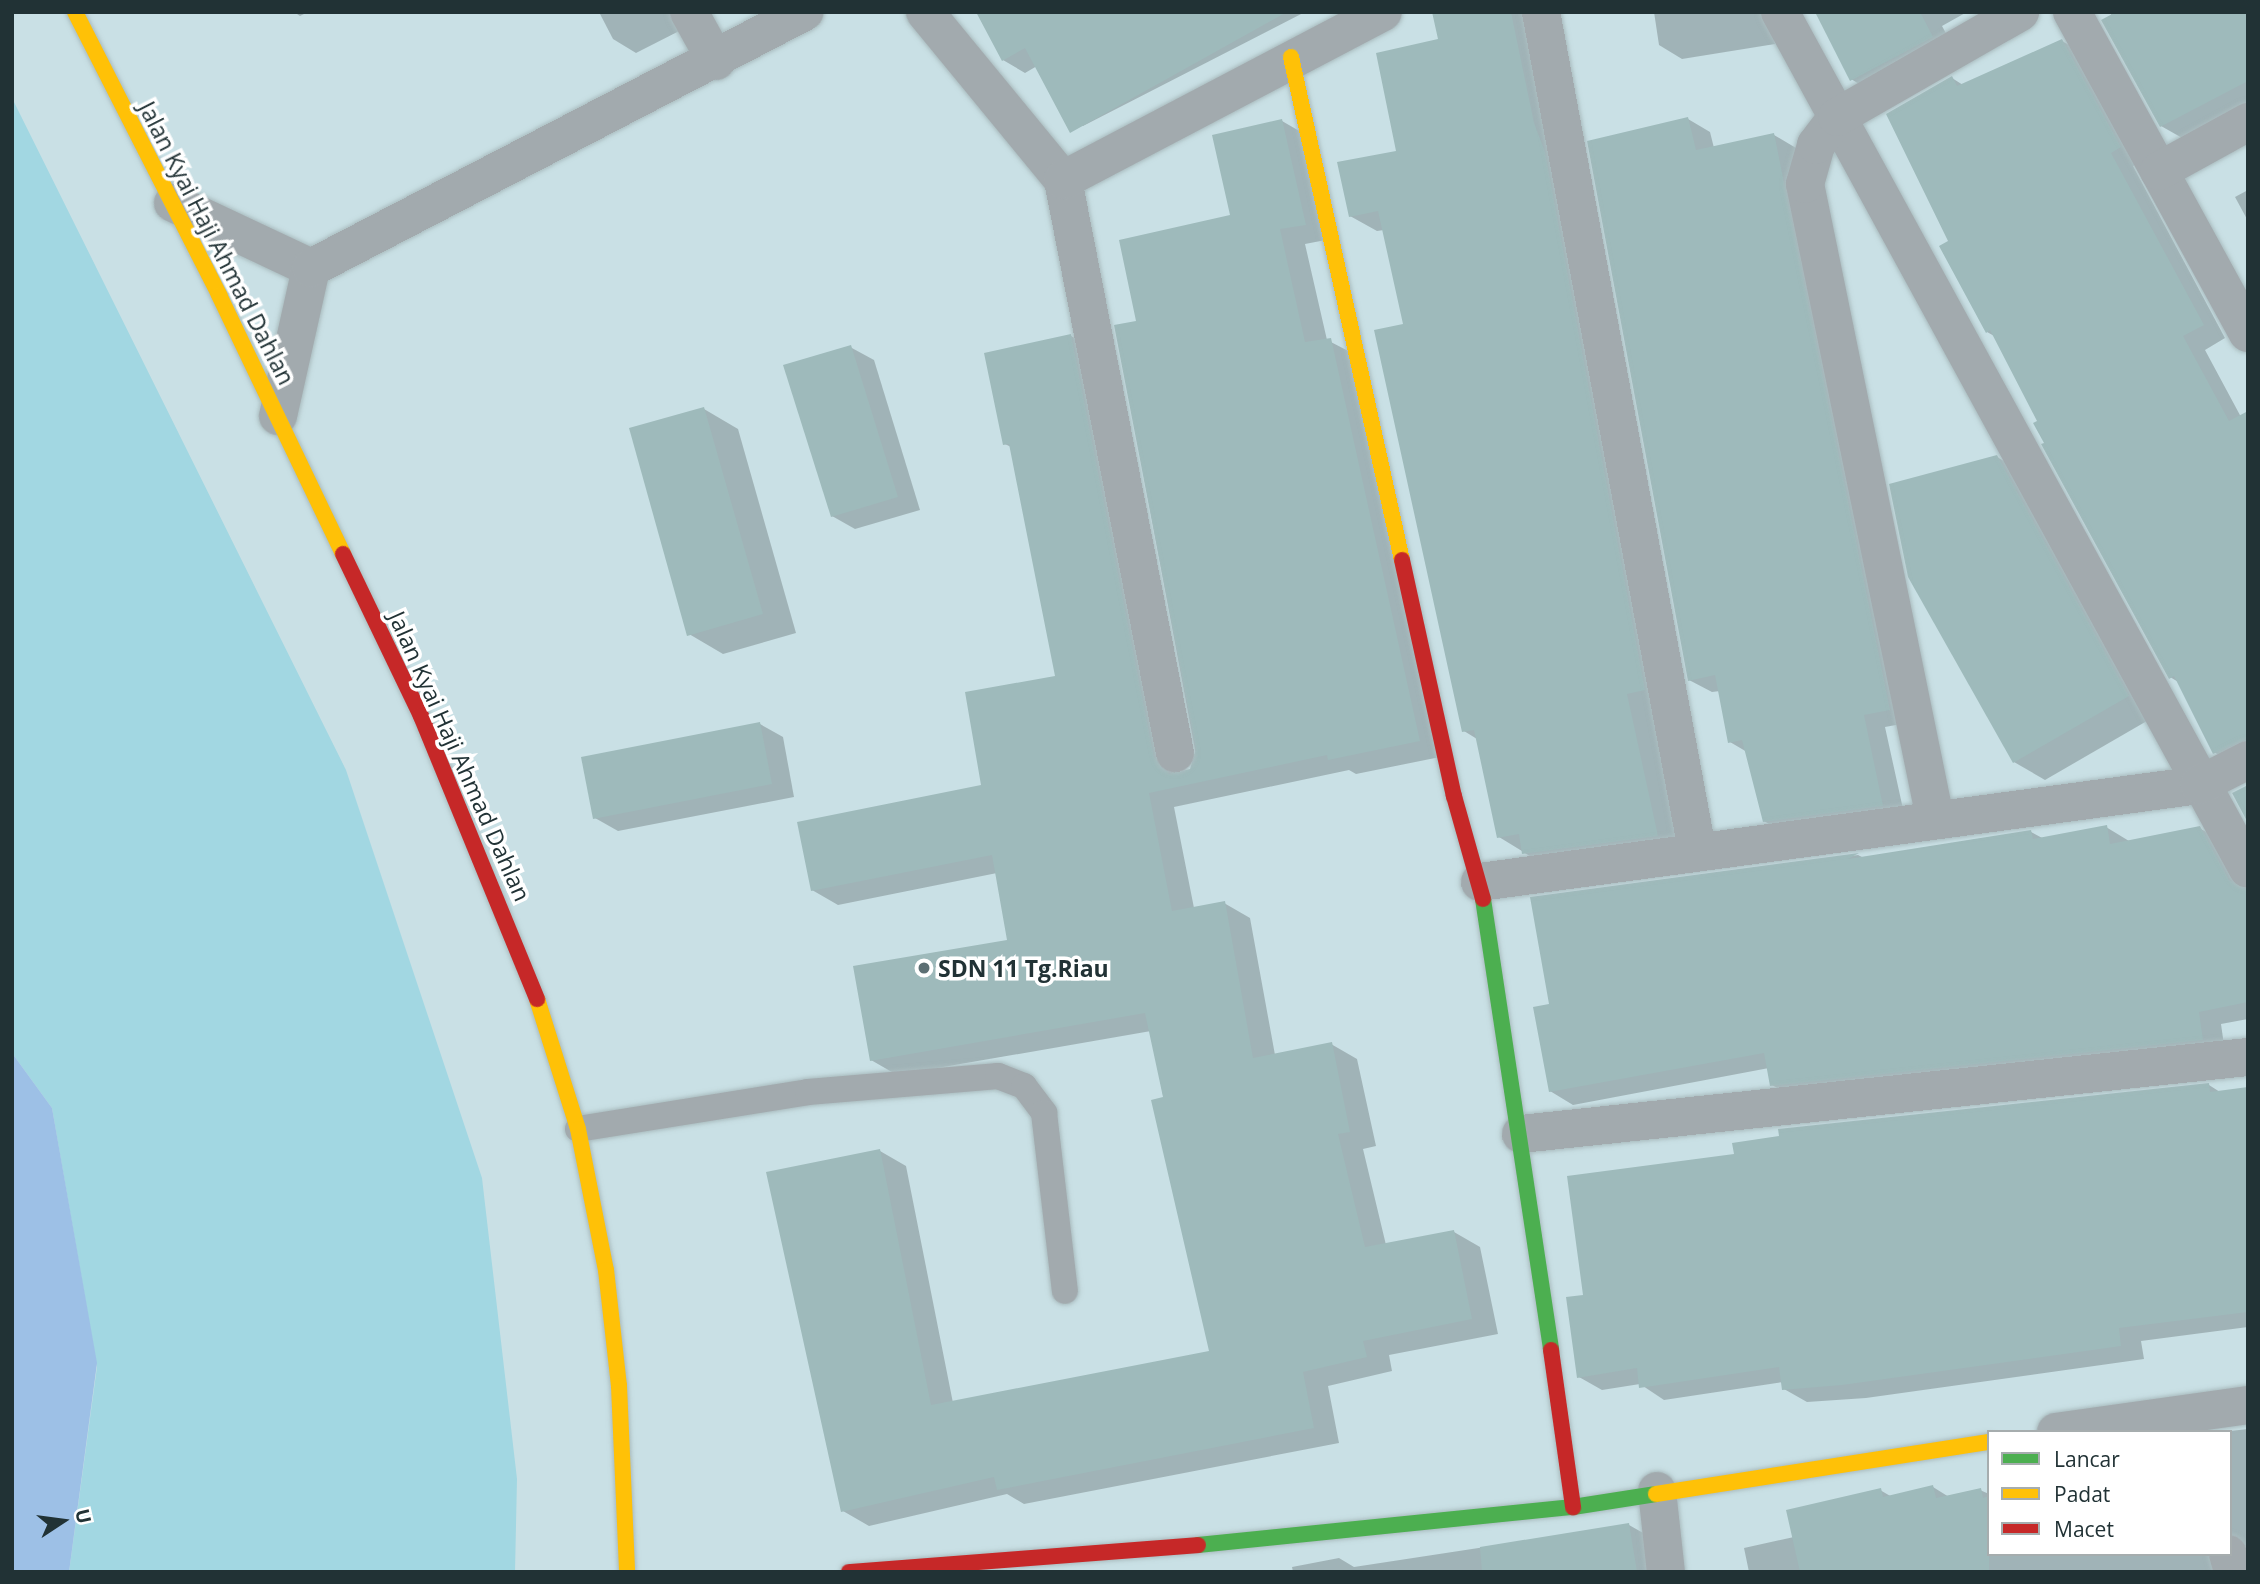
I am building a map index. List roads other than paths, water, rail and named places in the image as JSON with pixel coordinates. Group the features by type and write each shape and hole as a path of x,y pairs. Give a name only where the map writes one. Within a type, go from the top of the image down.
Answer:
{"street":[{"name":"Jalan Kyai Haji Ahmad Dahlan","path":"75,12 278,416 421,716 528,970 578,1129 606,1270 617,1373 627,1572"},
{"path":"689,12 716,61"},
{"path":"311,268 716,61 804,12"},
{"path":"925,12 1063,180 1175,753"},
{"path":"1063,180 1291,57 1383,12"},
{"path":"1541,12 1697,850"},
{"path":"1780,12 2199,785 2248,869"},
{"path":"1935,818 1805,184 1816,145 1837,117 2020,12"},
{"path":"2072,12 2248,333"},
{"path":"1291,57 1454,796 1479,882 1521,1135 1573,1507"},
{"path":"2159,171 2248,122"},
{"path":"173,203 311,268"},
{"path":"278,416 311,268"},
{"path":"1479,882 1697,850 2199,785 2248,760"},
{"path":"1521,1135 2248,1057"},
{"path":"2084,1430 2196,1422 2248,1405"},
{"path":"849,1572 1243,1542 1573,1507 1657,1491 1987,1442"},
{"path":"1657,1491 1666,1572"}],"lane":[{"path":"578,1129 808,1093 998,1076 1024,1086 1044,1113 1065,1292"}],"place":[{"name":"SDN 11 Tg.Riau","path":"924,968"}]}
